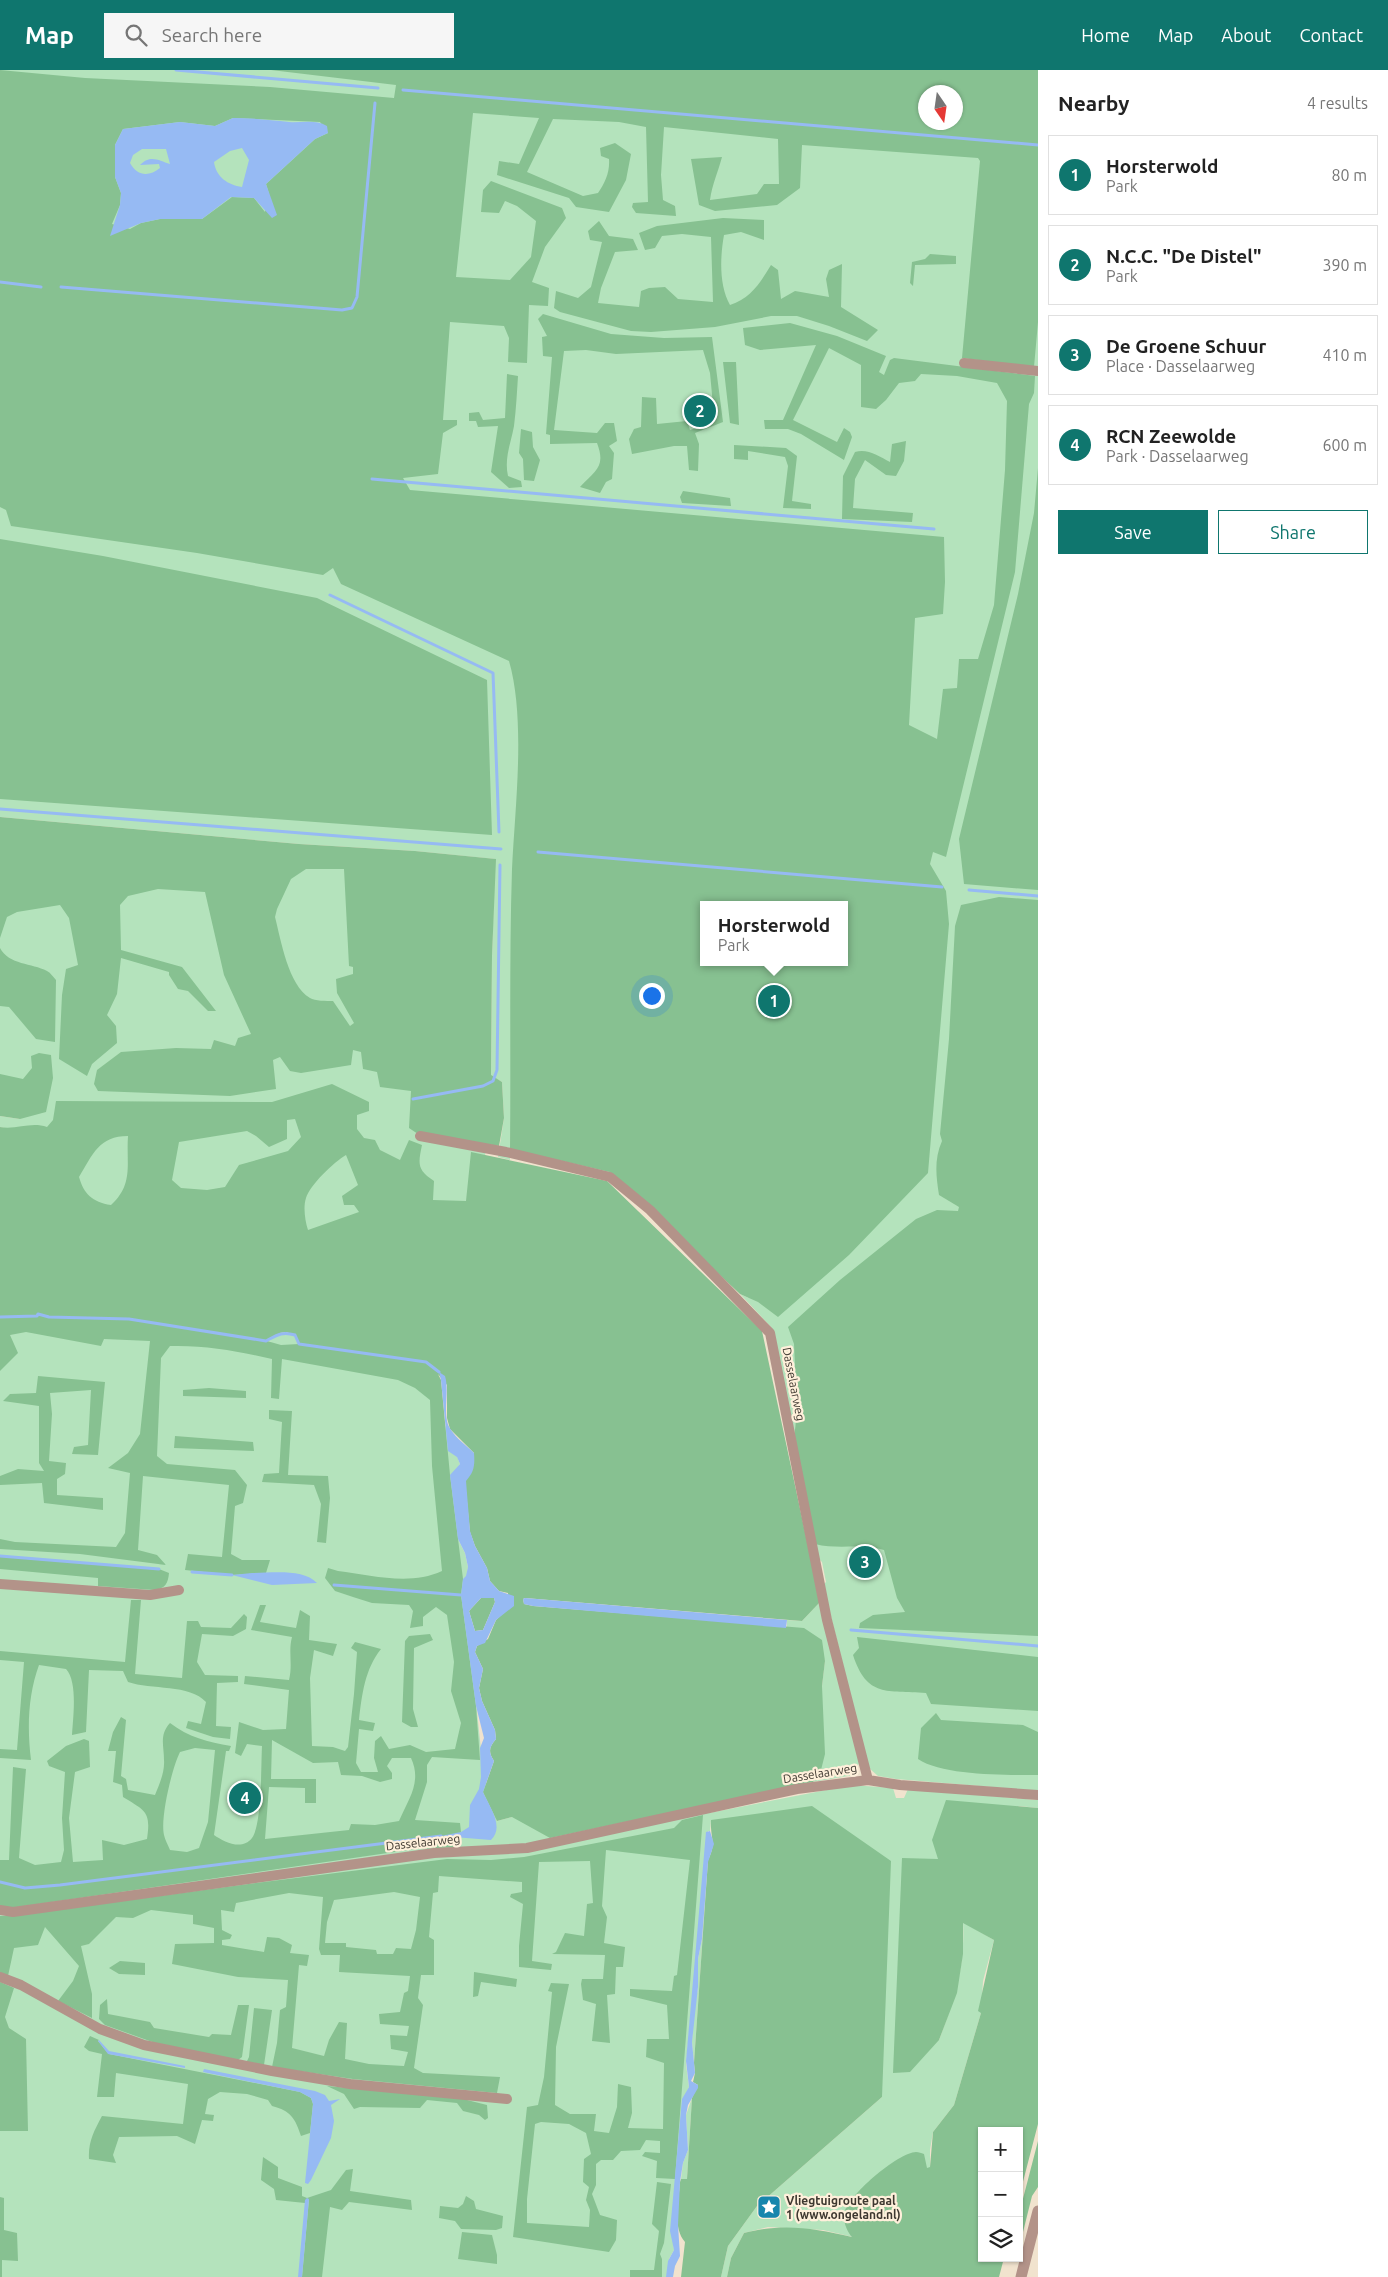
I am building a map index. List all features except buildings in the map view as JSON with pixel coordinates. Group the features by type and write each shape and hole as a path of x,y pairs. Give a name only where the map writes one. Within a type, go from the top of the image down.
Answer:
{"street":[{"path":"964,363 1038,371"},
{"name":"Dasselaarweg","path":"0,1910 22,1910 434,1853 527,1848 797,1789 868,1780 826,1620 770,1333 650,1210 610,1176 506,1152 420,1136"},
{"path":"0,1584 150,1596 179,1590"},
{"path":"868,1780 1038,1795"},
{"path":"0,1977 21,1986 100,2029 144,2045 272,2071 350,2084 507,2099"},
{"path":"1021,2277 1038,2211"}],"green space":[{"path":"0,70 1038,70 1038,1791 896,1779 878,1776 869,1768 823,1585 826,1582 822,1562 817,1557 797,1414 794,1439 771,1327 740,1294 749,1298 602,1174 511,1148 510,1130 510,1160 498,1157 504,1118 502,1082 491,1076 495,859 415,851 299,844 0,817"},
{"path":"0,70 85,78 270,87 394,98 396,85 271,70 1038,70 1038,322 1034,367 962,358 980,161 978,158 802,145 800,188 777,205 715,211 699,205 691,159 722,157 710,200 757,194 764,184 779,184 778,139 664,127 661,175 663,200 675,206 676,216 636,213 632,207 633,203 648,202 646,127 619,122 553,119 527,172 583,196 598,193 609,168 609,159 601,156 600,148 615,143 631,154 626,180 609,212 576,207 569,198 497,175 499,161 519,164 539,118 473,113 456,277 510,280 531,257 536,221 517,206 505,201 499,213 481,212 483,190 491,181 562,208 566,218 545,247 532,282 549,288 548,306 529,305 527,363 508,362 509,338 504,326 450,322 443,420 457,420 457,425 443,433 438,474 403,478 410,490 944,537 945,582 943,614 915,618 909,725 937,739 943,689 957,688 959,659 978,659 994,605 1005,470 1007,401 997,383 957,376 921,374 915,381 899,383 886,400 876,409 861,407 861,365 829,348 793,420 837,442 844,428 850,432 852,437 844,460 801,434 788,429 765,429 764,420 783,420 816,345 760,350 745,345 743,328 790,323 837,336 886,356 879,372 884,375 890,360 894,358 1035,376 1034,393 1029,404 1015,572 946,857 933,852 930,864 946,891 949,924 928,1173 849,1255 778,1317 758,1302 740,1294 610,1172 510,1149 511,904 518,736 514,684 509,661 341,584 333,568 323,575 197,553 11,526 6,510 0,507","holes":["233,118 320,122 328,133 315,139 266,184 269,194 265,212 254,198 232,197 202,219 160,219 141,223 130,229 112,224 120,205 121,193 115,177 115,145 123,129 180,122 215,126"]},
{"path":"723,218 764,220 764,240 741,232 724,235 721,271 726,297 730,305 749,294 759,284 771,265 778,270 781,299 795,291 829,297 826,279 829,270 842,264 841,307 878,330 867,341 797,316 771,316 715,327 651,332 631,331 560,312 554,308 556,291 578,298 591,287 602,242 590,240 588,231 599,221 609,236 633,239 638,250 615,252 601,288 598,303 639,307 641,291 649,288 665,287 678,299 713,302 711,237 682,234 662,236 655,248 645,250 639,233 657,226"},
{"path":"930,254 956,256 956,264 915,265 913,286 910,283 912,262 925,259"},
{"path":"543,314 611,334 664,338 712,337 723,422 695,433 699,444 698,471 689,470 687,446 674,446 632,454 629,439 634,429 641,427 642,397 656,398 657,424 687,421 690,430 705,425 713,405 710,373 703,350 616,354 586,350 564,351 554,430 597,433 605,423 614,423 617,441 609,446 614,453 612,479 606,482 600,493 580,487 598,468 600,451 597,443 550,444 550,435 546,434 552,357 543,356 542,337 547,336 538,319"},
{"path":"723,362 736,362 739,425 730,423"},
{"path":"507,374 518,376 514,426 507,457 507,469 508,476 521,481 522,487 509,488 491,472 498,426 478,427 476,421 469,421 469,413 479,412 483,420 505,418"},
{"path":"521,429 532,432 533,447 540,460 534,481 524,480 523,459 519,453"},
{"path":"906,441 904,461 896,476 886,475 865,460 855,479 853,508 913,513 912,522 842,519 843,476 855,452 868,452 890,462 892,444"},
{"path":"734,445 786,448 797,456 792,501 811,504 811,509 783,508 788,466 785,457 748,451 748,460 734,459"},
{"path":"1038,468 1038,890 964,884 959,839 1018,594 1034,513"},
{"path":"683,491 730,498 731,506 682,503 680,497"},
{"path":"0,539 103,556 317,598 487,680 492,835 0,799"},
{"path":"0,817 299,844 415,851 496,859 492,956 491,1075 502,1082 504,1118 499,1146 418,1134 409,1128 411,1091 380,1087 377,1072 363,1069 361,1052 353,1050 351,1065 301,1073 290,1071 280,1057 273,1060 276,1089 230,1096 98,1091 94,1084 97,1070 121,1052 176,1048 211,1049 214,1040 235,1046 238,1038 251,1034 224,975 205,892 158,889 128,896 120,905 121,950 182,967 216,1011 208,1011 188,991 178,989 169,972 121,958 117,994 107,1015 116,1026 117,1043 92,1064 87,1076 59,1059 62,995 66,969 78,965 69,918 60,905 17,912 7,917 0,938","holes":["306,869 344,869 349,966 353,967 353,974 336,979 337,993 354,1023 350,1026 333,1001 310,998 302,992 286,961 275,917 291,879"]},
{"path":"354,854 489,1131 465,1252 61,1207 9,1129 0,1127 0,1116 20,1119 0,1090 0,891"},
{"path":"999,897 1038,900 1038,1636 859,1628 860,1623 873,1615 905,1612 897,1598 884,1550 867,1547 815,1544 794,1439 797,1410 794,1344 788,1327 840,1280 916,1219 937,1210 958,1211 959,1207 939,1195 936,1168 942,1141 940,1134 949,1039 955,926 961,905"},
{"path":"0,948 9,958 41,968 51,974 56,980 55,1042 36,1039 9,1007 0,1006"},
{"path":"39,1053 51,1055 53,1078 46,1112 20,1119 0,1116 0,1074 23,1079 32,1068 31,1056"},
{"path":"332,1084 369,1102 369,1111 357,1115 357,1129 364,1138 375,1140 380,1150 400,1160 409,1140 422,1145 420,1166 424,1173 434,1181 433,1200 466,1201 471,1152 607,1181 762,1331 820,1602 802,1621 523,1599 524,1604 533,1606 804,1628 822,1640 825,1661 822,1686 825,1754 820,1774 813,1782 550,1838 512,1817 497,1821 483,1792 494,1761 490,1750 496,1739 495,1730 482,1701 479,1688 483,1669 475,1652 477,1646 488,1639 496,1620 509,1608 508,1593 499,1591 490,1581 487,1568 470,1532 465,1481 474,1453 450,1429 447,1418 447,1385 438,1374 441,1380 463,1579 461,1595 476,1706 480,1760 432,1757 427,1765 427,1782 415,1820 460,1823 461,1832 457,1847 415,1849 11,1908 0,1907 0,1860 9,1860 13,1767 26,1769 19,1858 35,1865 61,1862 64,1850 62,1818 65,1772 49,1766 47,1761 66,1746 84,1739 89,1741 90,1767 75,1772 69,1818 73,1862 103,1860 102,1840 124,1845 147,1839 148,1823 145,1813 123,1797 122,1785 113,1782 116,1751 108,1751 113,1732 121,1717 126,1720 121,1776 126,1779 128,1790 155,1795 164,1769 163,1736 170,1723 184,1732 199,1738 231,1746 229,1751 226,1751 214,1835 238,1845 248,1842 252,1838 258,1821 262,1746 247,1744 241,1756 235,1753 239,1722 263,1730 286,1729 289,1690 244,1684 245,1676 289,1680 291,1669 290,1648 292,1637 251,1630 260,1605 266,1605 260,1622 296,1628 300,1610 310,1616 309,1640 337,1644 333,1656 314,1650 310,1678 312,1746 333,1747 345,1751 348,1747 357,1652 351,1648 355,1642 381,1649 371,1665 361,1701 359,1720 375,1723 373,1731 359,1729 356,1763 361,1772 378,1772 374,1758 375,1741 381,1736 389,1749 410,1745 426,1752 455,1749 461,1723 451,1691 454,1662 447,1615 436,1607 423,1617 423,1626 410,1628 413,1611 409,1605 372,1603 353,1597 335,1591 325,1578 328,1568 377,1577 404,1579 417,1578 442,1571 432,1466 430,1400 415,1388 398,1380 282,1359 279,1399 271,1398 272,1359 246,1353 196,1346 170,1346 161,1358 157,1456 167,1464 235,1470 247,1485 243,1503 235,1506 231,1554 242,1560 270,1560 266,1573 232,1575 185,1570 188,1554 222,1557 229,1485 143,1476 138,1550 157,1555 166,1565 80,1554 0,1549 0,1539 15,1542 116,1547 125,1533 130,1473 108,1468 128,1453 140,1434 150,1341 104,1339 101,1346 26,1332 10,1335 18,1353 0,1371 0,1127 41,1125 47,1127 53,1120 56,1101 272,1102","holes":["295,1119 301,1137 288,1151 239,1165 225,1187 207,1190 181,1188 172,1180 179,1142 247,1131 269,1147 287,1139 287,1120","128,1136 126,1181 123,1189 111,1205 99,1202 86,1193 79,1177 93,1154 103,1143 110,1139","346,1155 358,1185 342,1196 344,1205 354,1205 359,1212 308,1230 305,1214 308,1193 323,1174","286,1332 295,1335 299,1344 281,1345 267,1341 280,1333","272,1740 313,1763 338,1762 341,1775 362,1776 380,1782 392,1779 392,1773 387,1766 392,1758 411,1758 415,1775 413,1790 399,1821 375,1825 351,1824 349,1830 265,1839 269,1787 305,1788 305,1803 316,1803 316,1779 271,1779","195,1748 215,1750 208,1822 199,1848 187,1852 170,1850 163,1827 165,1805 180,1752"]},
{"path":"0,1318 272,1342 266,1341 277,1335 287,1333 295,1335 299,1344 293,1346 422,1366 460,1464 455,1471 459,1541 465,1553 468,1567 465,1596 484,1779 497,1821 512,1817 709,1813 852,1785 893,1788 896,1798 904,1798 908,1789 1038,1800 1038,1808 1019,1806 939,1859 939,2040 958,1983 961,1968 963,1922 994,1940 983,1981 981,2013 954,2105 933,2132 930,2168 853,2237 823,2230 768,2227 744,2233 731,2258 727,2277 721,2277 728,2246 757,2206 882,2097 711,1820 710,1831 708,1831 686,2064 689,2087 686,2094 673,2237 674,2250 669,2259 668,2277 0,2277"},
{"path":"38,1376 105,1382 98,1455 72,1454 74,1447 88,1445 91,1390 50,1393 52,1414 49,1461 66,1463 65,1474 57,1479 57,1495 103,1498 103,1510 44,1503 42,1483 0,1485 0,1476 18,1469 44,1471 39,1463 39,1406 3,1401 10,1394 36,1393"},
{"path":"209,1388 246,1391 246,1398 183,1396 183,1390"},
{"path":"269,1410 292,1411 288,1475 328,1476 330,1498 326,1543 317,1542 321,1504 314,1485 262,1482 264,1474 279,1473 282,1422 269,1419"},
{"path":"175,1436 253,1442 254,1451 174,1448"},
{"path":"0,1556 159,1569 169,1573 165,1585 155,1590 98,1586 98,1578 0,1569"},
{"path":"481,1598 494,1598 495,1602 483,1630 475,1631 469,1611"},
{"path":"131,1600 141,1600 135,1674 182,1678 187,1621 198,1621 201,1627 231,1628 244,1614 247,1617 246,1629 233,1636 202,1634 197,1662 205,1675 238,1676 238,1682 217,1683 216,1726 231,1727 230,1739 213,1737 186,1728 188,1721 201,1724 206,1702 199,1696 180,1690 128,1682 123,1671 89,1670 86,1732 72,1735 74,1700 70,1675 66,1669 39,1665 35,1676 29,1712 31,1760 0,1758 0,1749 17,1750 24,1662 0,1660 0,1651 125,1662"},
{"path":"820,1602 860,1761 854,1775 813,1782 820,1774 822,1686 825,1660 787,1628 787,1620 802,1621"},
{"path":"430,1634 433,1640 414,1648 413,1709 418,1727 411,1727 402,1722 405,1641 409,1636"},
{"path":"857,1637 1038,1657 1038,1711 931,1704 926,1693 880,1689 865,1679 859,1669 853,1655 859,1648"},
{"path":"936,1713 941,1720 1023,1725 1038,1732 1038,1775 959,1772 929,1765 918,1759 921,1728"},
{"path":"946,1800 1038,1808 1038,2124 1023,2182 1023,2127 978,2127 978,2262 1003,2262 999,2277 727,2277 731,2258 744,2233 785,2227 824,2231 852,2237 847,2230 844,2215 853,2198 874,2177 898,2159 916,2152 924,2154 927,2168 930,2167 933,2132 954,2105 981,2013 978,2011 994,1940 963,1923 963,1954 957,1993 939,2040 910,2072 893,2073 902,1858 938,1859 932,1840"},
{"path":"812,1806 891,1861 882,2097 757,2206 728,2246 721,2277 681,2277 685,2242 681,2236 677,2221 678,2205 681,2179 687,2179 692,2098 698,2085 693,2082 708,1860 713,1844 711,1820"},
{"path":"703,1815 675,2179 656,2178 657,2161 642,2156 645,2152 660,2153 660,2141 646,2140 640,2150 621,2151 613,2160 601,2160 596,2164 596,2185 592,2194 600,2215 617,2220 616,2240 609,2252 513,2237 527,2107 538,2105 544,2077 552,1992 548,1991 551,1983 569,1984 556,2047 555,2105 570,2114 596,2114 594,2131 609,2133 617,2107 618,2084 631,2087 632,2113 628,2128 663,2129 664,2063 646,2057 647,2039 669,2039 667,2005 630,1996 630,1989 672,1991 674,1976 677,1975 690,1860 606,1850 602,1906 607,1917 604,1943 625,1947 623,1967 616,1967 615,1994 607,1995 610,2043 592,2041 596,2004 583,2000 581,1984 582,1979 603,1979 605,1955 552,1954 556,1952 565,1933 584,1936 587,1904 593,1903 590,1861 539,1862 532,1961 552,1964 551,1970 519,1967 523,1904 510,1897 511,1894 522,1892 522,1882 439,1876 438,1892 433,1893 429,1937 434,1940 434,1975 421,1975 418,1998 423,2005 414,2068 423,2073 500,2077 497,2093 353,2079 272,2067 277,2043 280,2010 286,2007 288,1980 238,1977 172,1964 175,1944 214,1943 214,1928 193,1924 193,1915 151,1910 133,1918 116,1917 89,1944 81,1946 92,1994 92,2018 58,2001 73,1981 79,1966 45,1927 38,1945 14,1948 8,1976 0,1973 0,1916 447,1859 491,1860 524,1857 674,1828 682,1820","holes":["394,1892 420,1897 416,1930 411,1949 396,1948 393,1954 377,1954 376,1950 346,1947 346,1943 325,1943 327,1922 334,1900","289,1893 323,1897 319,1949 321,1955 340,1955 339,1972 410,1976 408,1991 404,1993 400,2012 379,2014 380,2024 409,2026 407,2036 390,2035 391,2049 408,2052 404,2066 369,2064 345,2059 347,2023 339,2022 329,2040 324,2056 292,2048 299,1965 307,1966 309,1955 290,1953 292,1945 279,1938 267,1937 264,1952 222,1945 222,1940 230,1939 232,1935 222,1930 221,1910 234,1912 236,1903","541,2122 569,2124 586,2133 591,2154 584,2159 583,2182 589,2187 586,2200 590,2210 589,2227 527,2223 527,2199 535,2124"]},
{"path":"708,1860 694,2063 692,2042 693,2020 698,1987 698,1959 702,1939"},
{"path":"120,1961 145,1963 145,1975 119,1974 109,1968"},
{"path":"474,1972 517,1979 516,1987 481,1982 478,1996 473,1997"},
{"path":"0,1982 14,1988 5,2017 9,2028 26,2039 28,2131 0,2131"},
{"path":"107,1999 108,2014 150,2022 154,2028 209,2037 212,2034 231,2035 238,2005 249,2005 242,2057 238,2060 158,2044 105,2025 99,2019 100,2005"},
{"path":"254,2008 272,2010 264,2065 246,2063 249,2057"},
{"path":"90,2036 99,2040 109,2054 300,2092 311,2098 313,2104 310,2133 301,2136 297,2124 291,2116 284,2110 272,2106 268,2100 247,2094 220,2092 208,2099 205,2114 214,2115 213,2121 202,2120 195,2144 177,2136 119,2137 113,2155 116,2163 89,2159 94,2132 102,2116 183,2124 188,2084 116,2073 114,2097 97,2097 102,2054 89,2051 84,2047"},
{"path":"327,2086 459,2098 487,2105 488,2118 485,2120 479,2115 463,2111 457,2103 427,2100 420,2108 360,2107 354,2109 344,2094"},
{"path":"692,2098 687,2179 681,2179 683,2163 688,2150 686,2115"},
{"path":"1038,2141 1038,2187 1032,2196 1023,2232 1023,2199"},
{"path":"263,2157 278,2167 278,2178 302,2187 302,2196 307,2198 331,2190 346,2170 353,2169 350,2191 411,2200 412,2210 349,2202 342,2210 330,2207 322,2277 302,2277 309,2199 305,2203 276,2200 274,2189 261,2180"},
{"path":"657,2182 671,2184 664,2243 660,2254 662,2259 662,2277 630,2277 630,2270 654,2270 659,2231 652,2224"},
{"path":"466,2196 474,2201 476,2209 503,2216 502,2228 496,2230 461,2229 455,2221 439,2218 440,2206 458,2208 463,2204"},
{"path":"0,2197 4,2198 4,2230 17,2233 18,2261 2,2260 2,2277 0,2277"},
{"path":"462,2232 492,2235 497,2255 497,2264 458,2259"}],"water":[{"path":"233,118 313,122 327,126 328,133 315,139 266,184 277,215 272,218 254,198 231,197 202,219 160,219 141,223 110,236 120,205 121,193 115,177 115,145 123,129 180,122 215,126","holes":["242,148 249,160 242,187 232,184 220,176 214,162 230,151","142,149 166,149 170,164 151,159 140,165 159,164 160,168 148,174 136,171 130,163 133,155"]},
{"path":"439,1372 445,1376 448,1425 456,1436 474,1453 471,1475 466,1481 470,1531 475,1546 487,1568 490,1581 499,1591 514,1596 514,1606 496,1620 485,1643 477,1646 475,1652 483,1669 479,1688 482,1701 495,1730 496,1739 490,1750 494,1761 483,1792 492,1810 497,1829 491,1840 441,1836 461,1832 469,1827 470,1805 479,1789 481,1777 480,1748 484,1738 476,1706 461,1595 463,1579 466,1576 468,1567 465,1553 458,1539 450,1475 460,1464 457,1457 448,1451","holes":["481,1598 494,1598 495,1602 483,1630 475,1631 469,1611"]},
{"path":"295,1573 311,1578 317,1583 272,1585 232,1575"},
{"path":"523,1599 787,1620 786,1628 533,1606 524,1604"},
{"path":"710,1831 714,1844 708,1862 692,2042 695,2073 691,2081 698,2085 698,2088 688,2105 686,2115 688,2150 683,2163 680,2182 678,2225 680,2256 675,2266 673,2277 666,2277 668,2261 674,2250 670,2231 682,2099 689,2087 686,2061 706,1832"},
{"path":"99,2040 109,2051 185,2066 185,2068 108,2054"},
{"path":"204,2069 315,2091 325,2095 329,2101 340,2099 331,2105 334,2121 331,2138 308,2184 305,2183 313,2104 311,2098 300,2092 203,2072"},
{"path":"309,2199 302,2277 298,2277 305,2200"}],"waterway":[{"path":"176,70 378,88"},
{"path":"403,90 1038,145"},
{"path":"61,287 342,310 352,308 357,297 375,103"},
{"path":"0,282 41,287"},
{"path":"372,479 934,529"},
{"path":"330,595 493,673 499,832"},
{"path":"0,809 501,849"},
{"path":"538,852 942,887"},
{"path":"413,1099 483,1086 493,1081 497,1070 500,865"},
{"path":"969,890 1038,896"},
{"path":"0,1317 37,1316 38,1314 49,1317 129,1319 266,1341 280,1334 287,1333 295,1335 299,1344 426,1362 439,1372"},
{"path":"0,1556 159,1569"},
{"path":"192,1572 232,1575"},
{"path":"334,1585 461,1595"},
{"path":"851,1630 1038,1646"},
{"path":"0,1882 25,1888 60,1885 441,1836"}],"place":[{"name":"N.C.C. \"De Distel\"","path":"700,411"},
{"name":"Horsterwold","path":"774,1001"},
{"name":"De Groene Schuur","path":"865,1562"},
{"name":"RCN Zeewolde","path":"245,1798"},
{"name":"Vliegtuigroute paal 1 (www.ongeland.nl)","path":"769,2207"}]}
